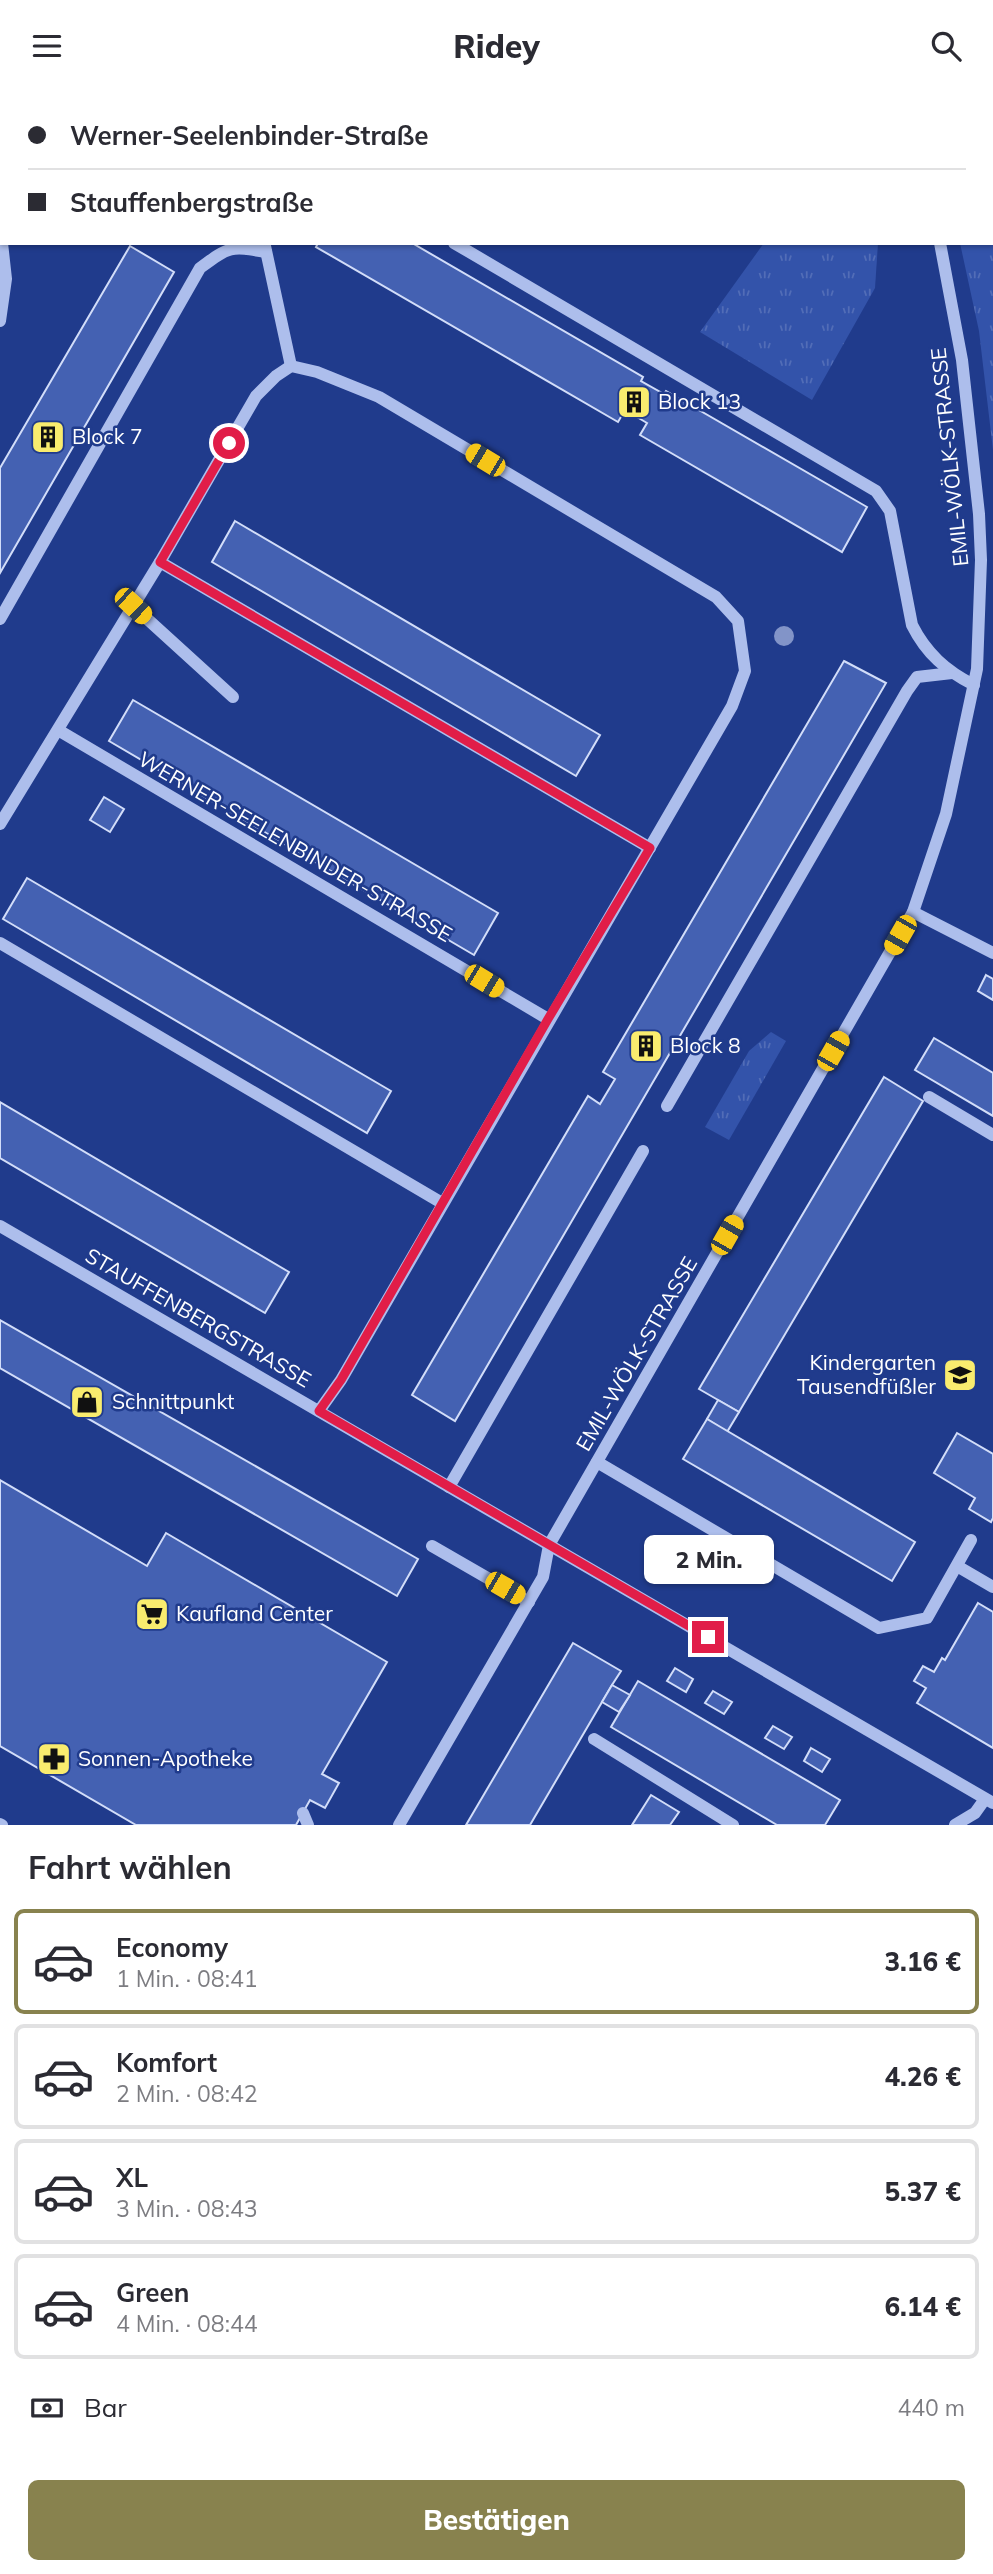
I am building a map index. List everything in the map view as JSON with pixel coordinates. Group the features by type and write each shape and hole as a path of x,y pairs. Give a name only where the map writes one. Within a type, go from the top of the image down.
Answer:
{"street":[{"path":"0,321 6,279 2,245"},
{"path":"457,245 876,491 890,511 912,625 920,642 952,673 974,685"},
{"name":"EMIL-WÖLK-STRASSE","path":"399,1825 543,1577 550,1545 913,912 946,814 977,669 981,560 979,514 962,360 940,245"},
{"path":"0,619 200,268 224,250 238,247 265,248 291,366"},
{"path":"0,824 160,562 256,396 276,376 291,366 317,372 393,405 716,597 738,621 746,671 732,706 341,1380 319,1411"},
{"path":"160,562 650,848"},
{"path":"133,606 233,697"},
{"path":"667,1106 907,691 917,677 952,673"},
{"name":"WERNER-SEELENBINDER-STRASSE","path":"58,730 548,1019"},
{"path":"913,912 992,951"},
{"path":"0,943 442,1203"},
{"path":"929,1097 993,1135"},
{"path":"449,1487 643,1151"},
{"name":"STAUFFENBERGSTRASSE","path":"0,1226 989,1801"},
{"path":"597,1462 879,1628 927,1618 971,1540"},
{"path":"432,1546 529,1602"},
{"path":"957,1566 993,1587"},
{"path":"594,1739 733,1825"},
{"path":"955,1825 975,1814 989,1801"}],"green space":[{"path":"763,245 878,245 875,288 812,400 700,332"},
{"path":"960,245 993,245 993,450 979,331"},
{"path":"771,1032 786,1041 729,1140 705,1127 749,1051"}],"building":[{"name":"Block 13","path":"415,245 643,377 641,381 664,394 666,391 867,507 842,552 640,435 647,423 625,410 618,422 316,247"},
{"name":"Block 7","path":"130,246 174,272 0,573 0,468"},
{"path":"235,521 600,735 576,776 212,562"},
{"name":"Block 8","path":"844,661 886,683 455,1421 412,1395 588,1096 600,1104 615,1079 603,1072"},
{"path":"133,700 498,913 474,955 109,741"},
{"path":"104,797 124,809 110,832 90,820"},
{"path":"27,878 391,1091 367,1133 3,919"},
{"path":"986,975 993,979 993,1000 978,991"},
{"path":"934,1038 993,1073 993,1116 915,1070"},
{"path":"884,1077 923,1101 739,1412 699,1389"},
{"path":"0,1102 289,1272 265,1313 0,1158"},
{"path":"0,1320 418,1559 397,1596 0,1368"},
{"path":"718,1400 739,1412 727,1432 707,1419"},
{"path":"707,1419 915,1542 892,1581 683,1459"},
{"path":"957,1433 993,1454 991,1522 969,1509 975,1498 934,1473"},
{"name":"Kaufland Center","path":"0,1480 147,1566 166,1533 387,1662 322,1774 339,1783 325,1808 310,1800 296,1825 136,1825 0,1746"},
{"path":"978,1603 993,1612 993,1748 917,1703 926,1688 914,1681 923,1666 934,1672 942,1658 945,1660"},
{"path":"573,1643 621,1671 530,1825 466,1825"},
{"path":"675,1668 693,1679 686,1692 667,1681"},
{"path":"638,1681 840,1800 825,1825 777,1825 611,1727"},
{"path":"612,1685 630,1695 619,1712 602,1702"},
{"path":"713,1691 732,1702 724,1714 705,1703"},
{"path":"773,1726 792,1737 784,1749 765,1738"},
{"path":"811,1748 830,1759 822,1772 804,1761"},
{"path":"651,1795 679,1812 670,1825 632,1825"}],"place":[{"name":"Block 13","path":"634,402"},
{"name":"Block 7","path":"48,437"},
{"name":"Block 8","path":"646,1046"},
{"name":"Kindergarten Tausendfüßler","path":"960,1375"},
{"name":"Schnittpunkt","path":"87,1402"},
{"name":"Kaufland Center","path":"152,1614"},
{"name":"Sonnen-Apotheke","path":"54,1759"}],"route":[{"path":"229,443 160,562 650,848 548,1019 341,1380 319,1411 708,1637"}]}
